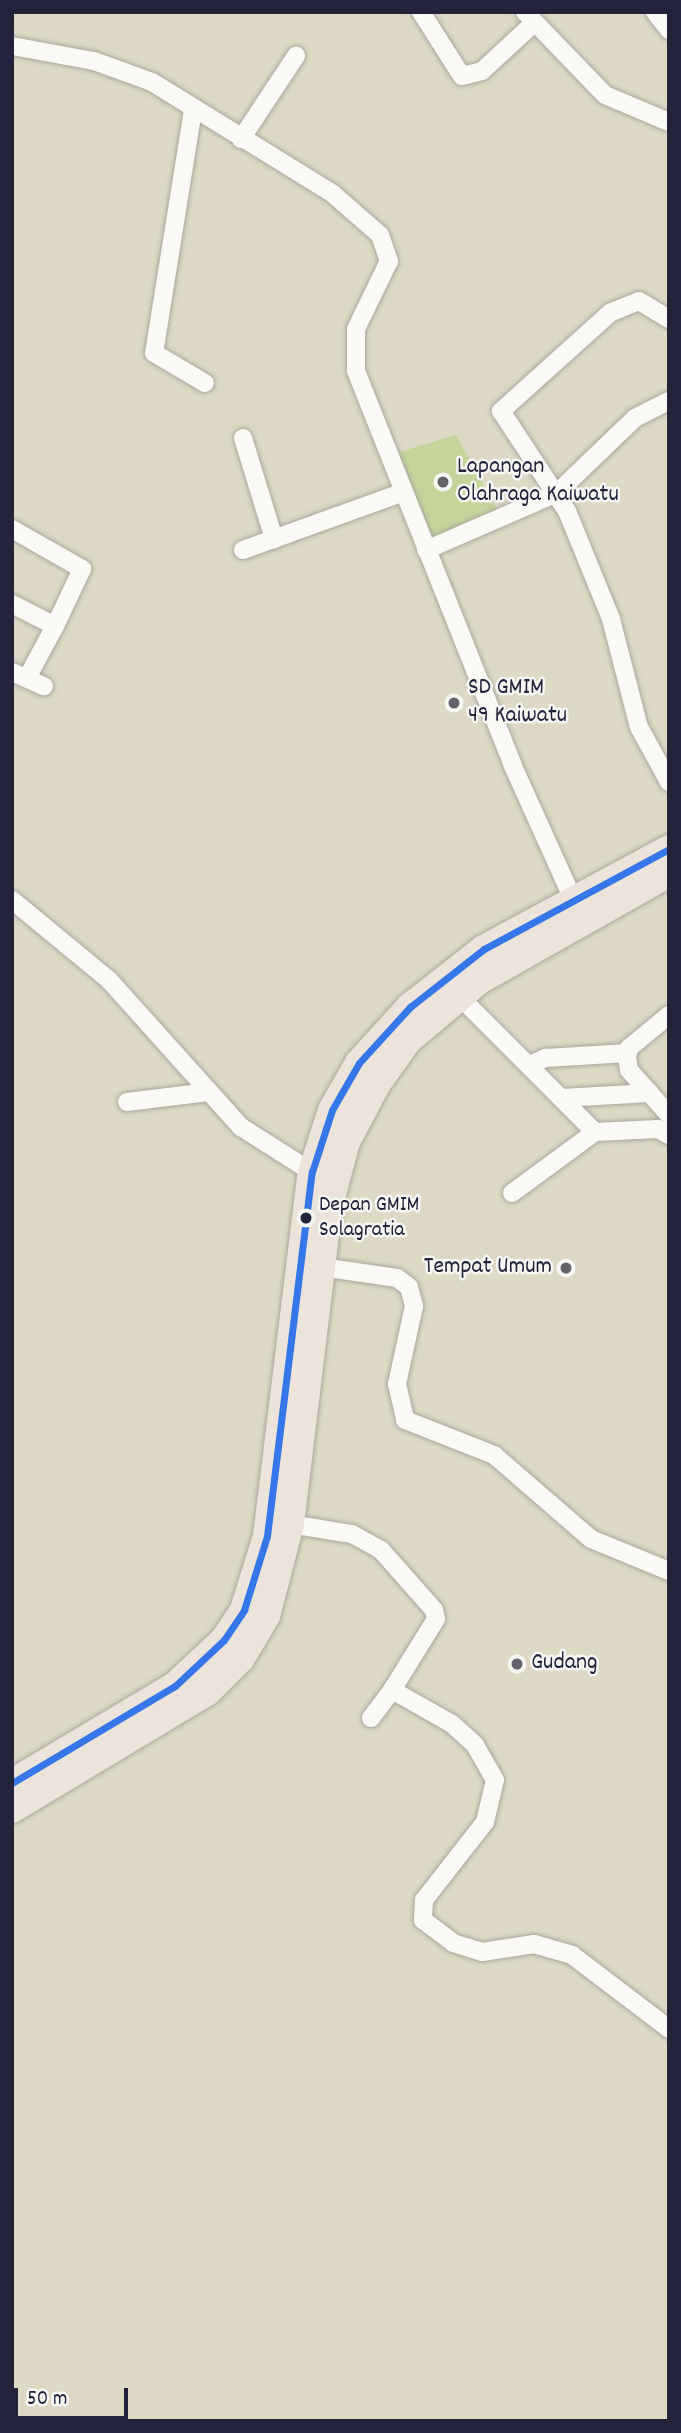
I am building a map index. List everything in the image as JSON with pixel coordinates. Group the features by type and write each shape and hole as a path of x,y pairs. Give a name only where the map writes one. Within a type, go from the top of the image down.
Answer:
{"highway":[{"path":"12,1783 183,1680 244,1610 263,1559 312,1172 332,1110 359,1063 410,1007 484,949 572,897 669,849"},
{"path":"12,1809 173,1716 241,1658 272,1601 290,1524 328,1209 357,1119 408,1040 459,996 669,873"}],"street":[{"path":"421,12 462,76 482,71 529,18 605,95 669,122"},
{"path":"655,12 669,30"},
{"path":"12,46 113,66 333,194 380,235 389,261 356,330 352,351 401,494 572,897"},
{"path":"241,139 296,56"},
{"path":"192,110 154,353 205,383"},
{"path":"669,319 639,301 610,313 502,411 557,493 607,608 639,727 669,782"},
{"path":"426,550 557,493 635,418 669,401"},
{"path":"243,438 274,539"},
{"path":"243,550 401,494"},
{"path":"12,528 82,565 55,626 19,675 44,686"},
{"path":"12,604 55,626"},
{"path":"12,900 109,981 241,1127 312,1172"},
{"path":"459,996 595,1132"},
{"path":"530,1065 545,1058 628,1053 669,1015"},
{"path":"512,1193 595,1132 666,1124 650,1093 629,1070 628,1053"},
{"path":"127,1102 208,1091"},
{"path":"562,1098 650,1093"},
{"path":"321,1267 397,1278 409,1287 414,1306 397,1384 405,1420 502,1459 591,1539 669,1571"},
{"path":"290,1524 352,1534 381,1550 434,1610 436,1619 392,1690 371,1718"},
{"path":"392,1690 475,1745 496,1783 485,1822 424,1900 423,1920 453,1942 482,1952 540,1944 572,1955 669,2029"}],"green space":[{"name":"Lapangan Olahraga Kaiwatu","path":"456,435 497,510 428,540 393,454"}],"transit line":[{"path":"12,1783 175,1686 224,1640 244,1610 267,1536 312,1172 332,1110 359,1063 410,1007 484,949 669,849"}],"place":[{"name":"Lapangan Olahraga Kaiwatu","path":"443,482"},
{"name":"SD GMIM 49 Kaiwatu","path":"454,703"},
{"name":"Depan GMIM Solagratia","path":"306,1218"},
{"name":"Tempat Umum","path":"566,1268"},
{"name":"Gudang","path":"517,1664"}]}
